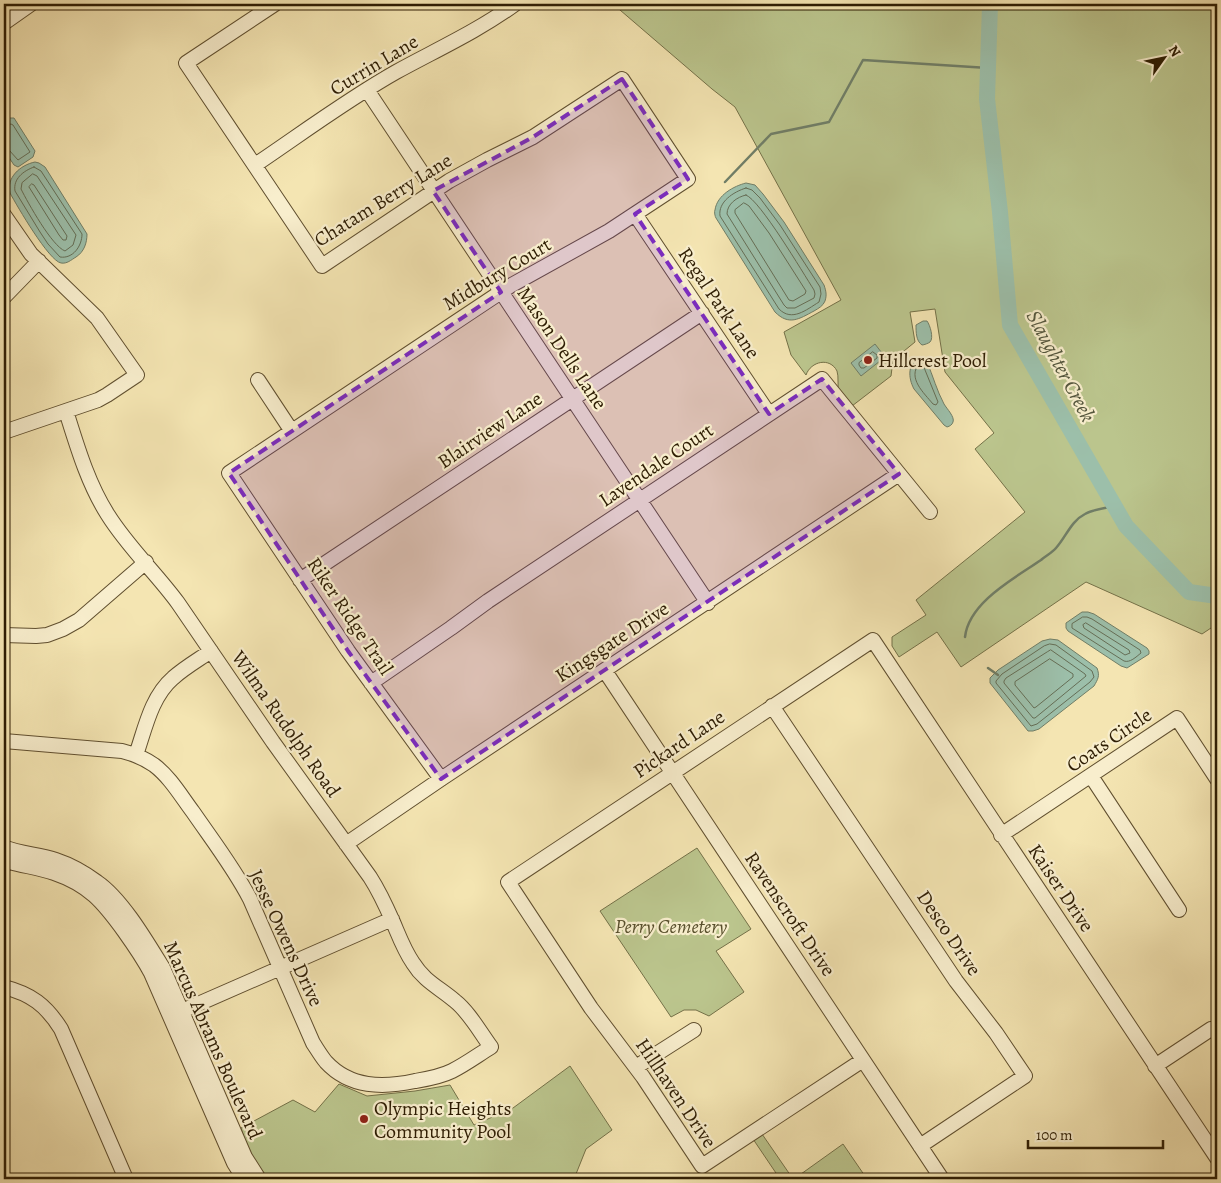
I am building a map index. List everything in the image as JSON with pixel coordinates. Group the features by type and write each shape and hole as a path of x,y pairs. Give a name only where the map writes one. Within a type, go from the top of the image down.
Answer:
{"street":[{"path":"4,23 31,4"},
{"name":"Chatam Berry Lane","path":"275,4 186,63 322,266 433,191 487,160 533,137 622,79"},
{"name":"Currin Lane","path":"255,165 396,72 465,36 515,4"},
{"name":"Midbury Court","path":"229,473 501,292 599,237 688,179 622,79"},
{"name":"Mason Dells Lane","path":"367,90 708,603"},
{"name":"Regal Park Lane","path":"635,214 769,414"},
{"path":"4,215 24,245 97,318 137,375 98,400 4,432"},
{"path":"4,297 39,261"},
{"name":"Blairview Lane","path":"300,580 702,313"},
{"name":"Lavendale Court","path":"371,683 488,601 822,379 930,512"},
{"path":"258,380 291,430"},
{"name":"Wilma Rudolph Road","path":"66,411 87,472 100,501 116,528 178,603 273,742 370,877 380,892 412,963 430,983 457,1002 491,1047"},
{"name":"Riker Ridge Trail","path":"229,473 348,651 441,779"},
{"name":"Kingsgate Drive","path":"346,844 899,474"},
{"path":"4,635 47,635 63,629 79,620 146,562"},
{"name":"Pickard Lane","path":"508,882 873,640"},
{"name":"Kaiser Drive","path":"873,640 1217,1158"},
{"path":"136,755 151,711 160,692 173,678 211,652"},
{"name":"Ravenscroft Drive","path":"605,670 942,1179"},
{"name":"Desco Drive","path":"772,706 956,981 996,1033 1025,1076 920,1146"},
{"name":"Coats Circle","path":"1001,834 1177,718 1217,779"},
{"name":"Jesse Owens Drive","path":"4,742 112,750 136,755 153,764 166,776 242,883 308,1034 326,1062 343,1075 364,1084 387,1086 428,1079 459,1067 491,1047"},
{"path":"1091,776 1179,910"},
{"name":"Marcus Abrams Boulevard","path":"4,847 58,861 76,868 99,883 128,915 163,968 176,1014 234,1163 244,1179"},
{"name":"Marcus Abrams Boulevard","path":"4,863 10,862 53,872 80,885 93,894 106,907 142,956 176,1014 245,1157 259,1179"},
{"name":"Hillhaven Drive","path":"508,882 591,1008 636,1066 702,1166 863,1060"},
{"path":"176,1014 392,919"},
{"path":"4,987 17,990 32,997 48,1010 55,1019 126,1179"},
{"path":"1155,1066 1211,1029"},
{"path":"636,1066 694,1030"}],"highlighted area":[{"path":"622,79 688,179 635,214 769,414 822,379 899,474 441,779 348,651 229,473 501,292 433,191 533,137"}],"green space":[{"path":"613,4 1217,4 1217,624 1202,634 1086,582 961,667 937,632 899,657 892,646 892,637 926,615 916,600 1025,512 975,449 994,433 945,372 935,309 910,312 915,342 893,360 891,376 852,406 839,391 837,371 830,364 821,362 816,364 808,370 806,375 791,355 784,332 841,300 735,107"},
{"name":"Perry Cemetery","path":"697,848 751,929 716,951 744,992 709,1016 696,1010 684,1010 671,1017 600,911"},
{"name":"Olympic Heights Community Pool","path":"570,1066 612,1130 586,1149 574,1179 268,1179 248,1151 241,1128 293,1100 315,1112 339,1084 367,1096 450,1085 474,1125 513,1108"},
{"path":"762,1134 793,1179 780,1179 753,1139"},
{"path":"843,1144 867,1179 794,1179"}],"water":[{"path":"9,118 14,118 35,151 33,157 18,167 14,165 4,150 4,122"},
{"path":"35,162 45,167 87,234 83,250 79,255 67,262 61,263 49,253 10,193 10,182 15,173 24,166"},
{"path":"746,183 755,185 763,194 784,222 824,285 826,295 821,307 799,319 785,319 775,312 716,217 716,205 719,200 731,189"},
{"path":"927,321 932,338 930,342 922,345 917,339 916,325"},
{"name":"Hillcrest Pool","path":"875,344 885,357 861,376 851,363"},
{"path":"921,358 927,362 944,404 953,418 953,423 948,427 944,425 912,385 911,367 916,360"},
{"path":"1082,612 1094,614 1147,648 1149,654 1127,668 1121,666 1068,631 1066,623"},
{"path":"1058,640 1097,668 1098,677 1094,686 1039,729 1028,731 990,683 990,678 998,670 1042,641"}],"waterway":[{"name":"Slaughter Creek","path":"990,4 987,99 1010,325 1126,526 1189,592 1217,596"},
{"path":"725,182 771,134 829,122 863,60 988,68"},
{"path":"965,637 968,624 984,602 1007,583 1053,551 1080,517 1092,511 1115,506"},
{"path":"988,668 998,675"}],"place":[{"name":"Hillcrest Pool","path":"868,360"},
{"name":"Olympic Heights Community Pool","path":"364,1119"}]}
